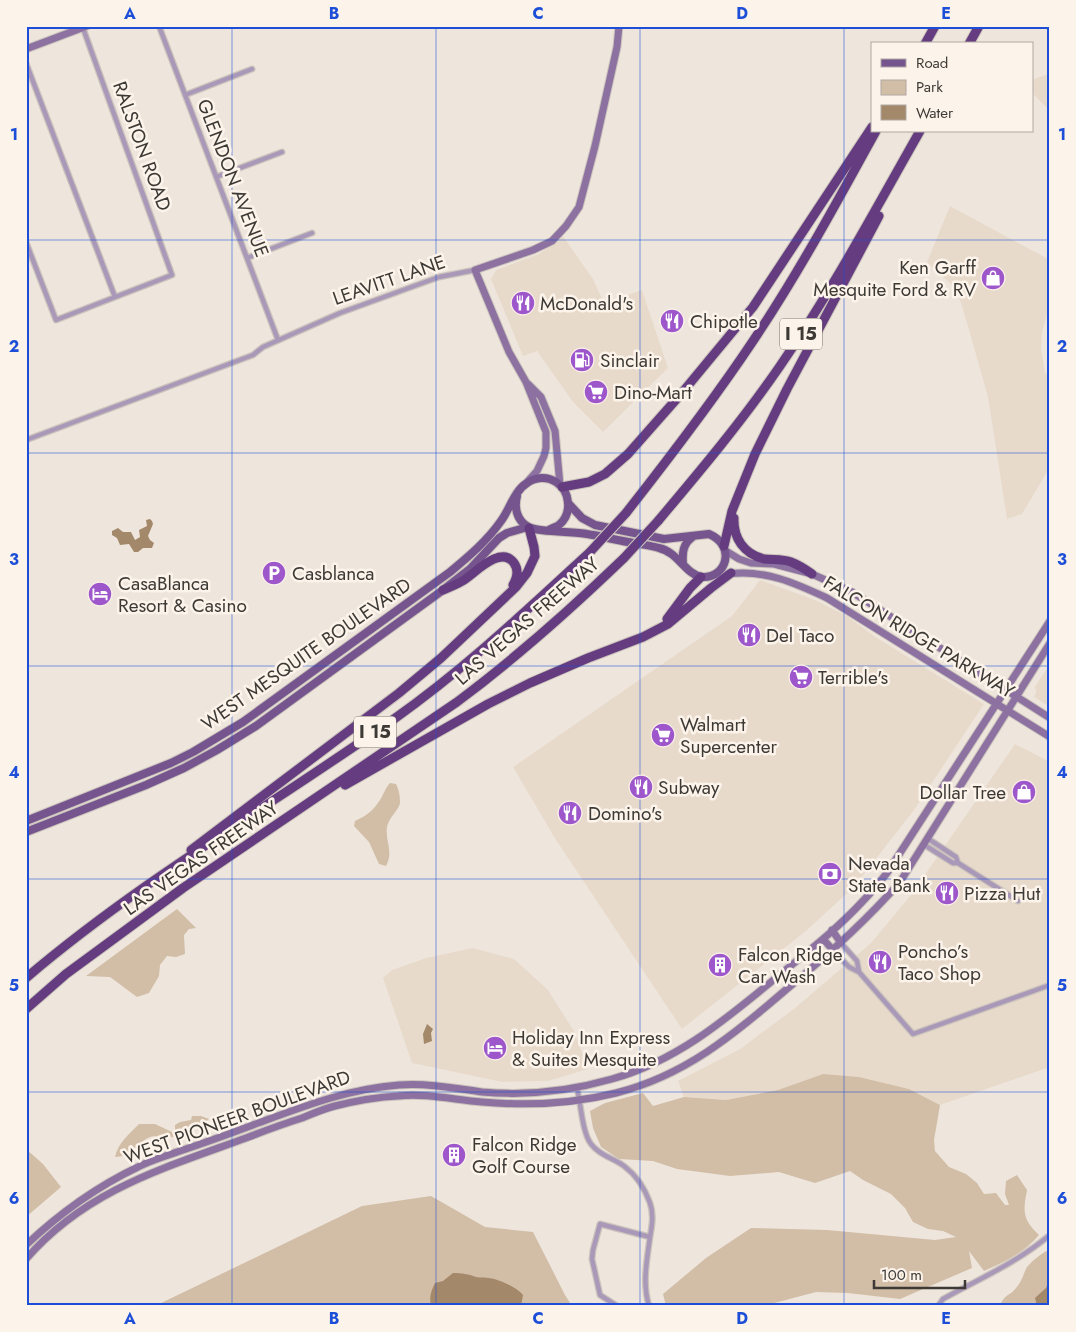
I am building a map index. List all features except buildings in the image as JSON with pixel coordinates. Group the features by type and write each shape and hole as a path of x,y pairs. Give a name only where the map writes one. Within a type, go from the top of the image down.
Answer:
{"highway":[{"path":"926,42 935,26"},
{"path":"970,42 979,26"},
{"path":"561,486 589,482 616,465 704,367 737,328 766,289 871,129"},
{"name":"LAS VEGAS FREEWAY","path":"26,978 142,889 395,718 447,679 514,623 590,552 626,513 694,426 753,341 808,254 875,132"},
{"path":"725,548 732,511 740,486 787,389 920,132"},
{"name":"LAS VEGAS FREEWAY","path":"26,1009 66,974 183,888 457,702 493,675 624,558 722,445 780,366 838,276 920,132"},
{"path":"740,486 734,532 743,547 751,554 762,558 790,562 812,574"},
{"path":"142,889 187,852 399,693 441,658 527,573 535,556 529,527"},
{"path":"443,590 464,580 495,558 503,556 509,558 516,567 516,579 511,590"},
{"path":"290,815 488,704 530,683 661,628 731,573"},
{"path":"661,628 690,588 704,577"}],"main road":[{"name":"LEAVITT LANE","path":"476,270 533,250 552,241 566,226 579,207 595,146 617,46 619,26"},
{"path":"26,49 85,27"},
{"name":"FALCON RIDGE PARKWAY","path":"476,270 509,352 526,382 533,403 543,422 547,439 546,448 537,471 517,494"},
{"name":"FALCON RIDGE PARKWAY","path":"526,382 540,397 553,424 556,434 561,486 568,500 582,518 594,525 664,539 709,534 715,537 739,559 751,563 774,564 812,574 832,582 860,596 1050,718"},
{"path":"528,482 536,478 544,478 553,480 561,486"},
{"path":"517,494 516,509 520,519 529,527 539,531 549,530 587,534 659,548 673,554 689,571 704,577 713,575 722,566 725,548"},
{"name":"WEST MESQUITE BOULEVARD","path":"26,821 171,763 201,748 243,722 475,552 502,519 517,494"},
{"path":"549,530 559,524 566,515 568,500"},
{"name":"WEST MESQUITE BOULEVARD","path":"26,832 146,785 184,768 217,750 256,726 443,590 470,569 499,538 507,533 529,527"},
{"path":"683,564 683,549 690,538 696,535"},
{"name":"FALCON RIDGE PARKWAY","path":"704,577 744,572 767,574 827,598 1050,737"},
{"name":"WEST PIONEER BOULEVARD","path":"26,1244 69,1208 103,1185 140,1165 332,1096 367,1088 401,1085 450,1087 483,1092 509,1093 544,1092 577,1088 647,1067 676,1053 704,1036 823,939 861,903 887,873 1050,621"},
{"name":"WEST PIONEER BOULEVARD","path":"26,1259 72,1217 108,1193 145,1174 332,1106 400,1096 447,1097 512,1104 548,1104 580,1101 618,1092 655,1080 714,1049 833,950 873,913 900,882 1050,643"},
{"path":"832,930 841,942"},
{"path":"823,939 833,950"}],"street":[{"name":"GLENDON AVENUE","path":"159,26 278,340"},
{"name":"RALSTON ROAD","path":"85,27 172,275 115,297"},
{"path":"26,63 115,297 56,320 26,242"},
{"path":"185,95 252,69"},
{"path":"216,177 282,152"},
{"path":"247,258 312,234"},
{"name":"LEAVITT LANE","path":"26,440 253,355 263,347 340,313 439,277 476,270"},
{"path":"925,841 953,863 958,862 1018,901"},
{"path":"841,942 857,961 859,972"},
{"path":"833,950 849,967 859,972 913,1034 1050,985"},
{"path":"577,1088 586,1130 592,1144 603,1154 624,1166 641,1183 651,1204 653,1221 645,1275 646,1296 649,1306"},
{"path":"617,1306 600,1295 592,1259 600,1224 650,1237"},
{"path":"938,1306 943,1299 1030,1252 1050,1235"}],"shaded area":[{"path":"1050,73 1050,111 1034,95 1034,79"},
{"path":"950,206 1050,260 1050,305 1042,332 1041,349 1045,372 1050,380 1050,467 1022,514 1007,519 988,397 957,290 927,262"},
{"path":"563,236 593,279 604,303 642,290 668,368 603,432 573,402 537,351 523,356 491,279 496,270 539,254"},
{"path":"760,580 815,600 847,616 874,636 984,704 914,810 854,887 806,931 682,1029 556,840 513,767 732,616"},
{"path":"1050,664 1050,707 1034,697 1036,689 1034,688"},
{"path":"1015,744 1050,762 1050,1067 940,1105 909,1089 859,1077 823,1074 778,1090 726,1100 684,1097 678,1081 740,1049 795,1008 871,943 911,895"},
{"path":"473,948 514,959 548,990 575,1033 588,1069 548,1081 502,1082 412,1063 383,978 392,970 426,958"}],"green space":[{"path":"390,783 396,784 400,803 387,827 389,856 386,866 379,864 369,842 354,826 355,821 375,807"},
{"path":"177,909 196,928 189,929 184,935 185,954 176,957 167,956 160,965 159,976 149,993 137,997 110,977 86,976"},
{"name":"Falcon Ridge Golf Course","path":"823,1074 859,1077 909,1089 940,1105 934,1140 935,1151 949,1167 966,1174 977,1183 984,1194 996,1193 1005,1205 1009,1205 1005,1194 1006,1181 1017,1175 1027,1190 1025,1214 1029,1224 1039,1235 1020,1252 984,1271 969,1251 972,1268 900,1299 848,1293 816,1292 763,1306 666,1306 663,1294 706,1258 751,1228 827,1230 935,1240 956,1237 943,1231 928,1229 913,1222 905,1208 891,1194 850,1171 815,1183 779,1172 730,1176 677,1169 653,1161 619,1159 601,1147 593,1128 590,1111 605,1103 643,1093 653,1106 684,1097 726,1100 778,1090"},
{"path":"192,1116 201,1116 209,1119 189,1132 178,1136 155,1136 148,1138 129,1153 115,1157 121,1143 139,1124 155,1124 172,1132 175,1130 175,1125 191,1120"},
{"path":"26,1149 43,1164 61,1187 26,1217"},
{"name":"Falcon Ridge Golf Course","path":"431,1196 485,1227 533,1232 572,1306 155,1306 362,1206"},
{"path":"1050,1249 1050,1306 1000,1306 1005,1297 1014,1291 1022,1280 1027,1267"}],"water":[{"path":"150,519 153,524 148,536 154,543 152,548 143,548 138,552 134,552 129,544 120,545 117,538 112,535 112,531 118,528 123,532 131,532 135,540 140,537 139,530 147,526 146,520"},
{"path":"427,1024 433,1029 431,1033 432,1041 424,1044 423,1034"},
{"path":"453,1273 468,1274 507,1284 523,1295 521,1306 431,1306 431,1294 435,1283 443,1281"},
{"path":"1050,1279 1050,1306 1037,1306 1035,1298 1046,1288"}],"place":[{"name":"Ken Garff Mesquite Ford & RV","path":"993,278"},
{"name":"McDonald's","path":"523,303"},
{"name":"Chipotle","path":"672,321"},
{"name":"Sinclair","path":"582,360"},
{"name":"Dino-Mart","path":"596,392"},
{"name":"Casblanca","path":"274,573"},
{"name":"CasaBlanca Resort & Casino","path":"100,594"},
{"name":"Del Taco","path":"749,635"},
{"name":"Terrible's","path":"801,677"},
{"name":"Walmart Supercenter","path":"663,735"},
{"name":"Subway","path":"641,787"},
{"name":"Dollar Tree","path":"1024,792"},
{"name":"Domino's","path":"570,813"},
{"name":"Nevada State Bank","path":"830,874"},
{"name":"Pizza Hut","path":"947,893"},
{"name":"Poncho’s Taco Shop","path":"880,962"},
{"name":"Falcon Ridge Car Wash","path":"720,965"},
{"name":"Holiday Inn Express & Suites Mesquite","path":"495,1048"},
{"name":"Falcon Ridge Golf Course","path":"454,1155"}]}
